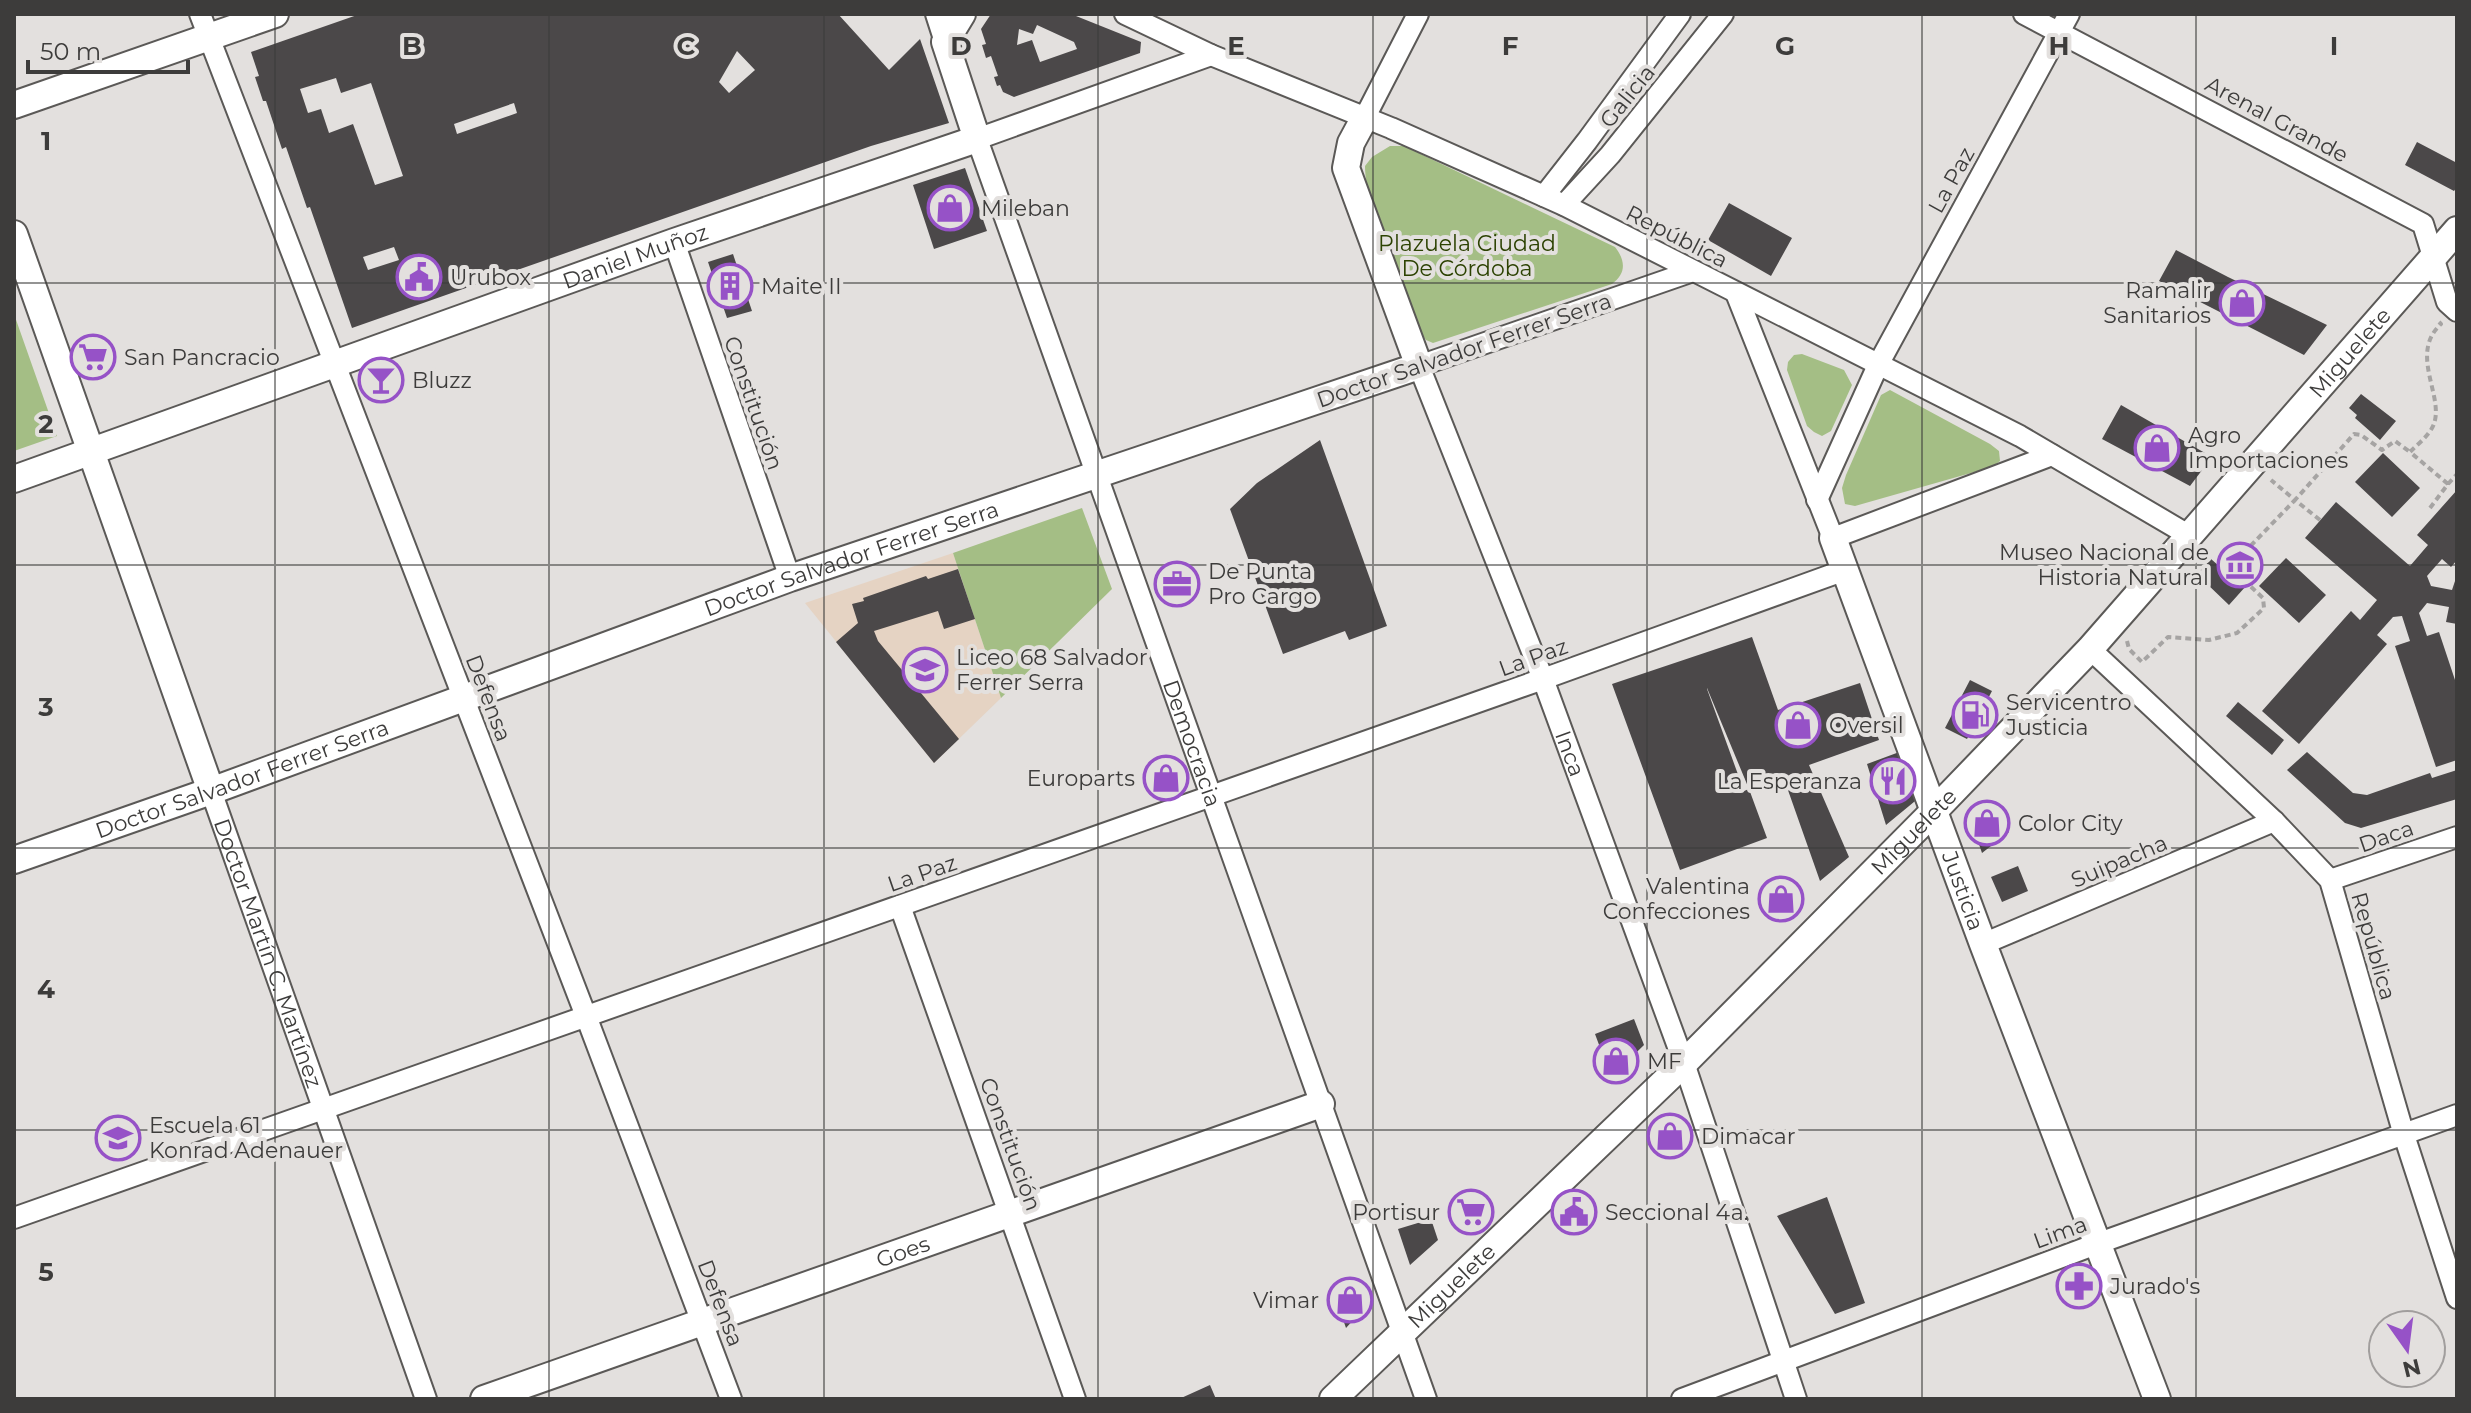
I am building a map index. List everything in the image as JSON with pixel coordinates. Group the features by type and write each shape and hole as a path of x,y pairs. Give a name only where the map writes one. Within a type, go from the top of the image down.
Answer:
{"street":[{"path":"14,105 204,25 275,14"},
{"name":"Democracia","path":"936,14 977,139 1426,1399"},
{"path":"945,42 962,14"},
{"name":"República","path":"1125,14 1211,55 1365,117 1564,205 2020,436 2190,536"},
{"path":"1365,117 1418,14"},
{"name":"Galicia","path":"1544,196 1680,14"},
{"name":"Galicia","path":"1564,205 1610,155 1723,14"},
{"name":"Arenal Grande","path":"2024,14 2064,23 2423,224 2447,302 2457,311"},
{"name":"La Paz","path":"1817,500 1879,363 2064,23"},
{"name":"Defensa","path":"204,25 731,1399"},
{"name":"Daniel Muñoz","path":"14,479 674,242 1211,55"},
{"name":"Inca","path":"1365,117 1351,143 1346,168 1419,366 1543,679 1684,1063 1796,1399"},
{"name":"Miguelete","path":"1333,1399 1684,1063 2090,649 2457,230"},
{"name":"Doctor Martín C. Martínez","path":"14,234 426,1399"},
{"name":"Constitución","path":"674,242 790,578"},
{"name":"Doctor Salvador Ferrer Serra","path":"14,860 211,791 790,578 1693,271"},
{"name":"Justicia","path":"1736,293 1833,538 1983,944 2157,1399"},
{"path":"1833,538 2052,455"},
{"name":"La Paz","path":"14,1218 1845,570"},
{"name":"República","path":"2090,649 2274,821 2330,880 2404,1135 2457,1298"},
{"name":"Suipacha","path":"1983,944 2274,821"},
{"name":"Daca","path":"2330,880 2457,837"},
{"name":"Constitución","path":"900,906 1075,1399"},
{"name":"Goes","path":"484,1399 1321,1104"},
{"name":"Lima","path":"1682,1399 2099,1243 2457,1115"}],"path":[{"path":"2410,452 2433,427 2435,412 2427,358 2430,335 2441,324 2435,317"},
{"path":"2126,642 2142,662 2168,637 2209,640 2237,633 2266,603 2235,572 2235,562 2354,434 2361,435 2382,450 2395,441 2448,484"},
{"path":"2430,508 2457,474"},
{"path":"2270,479 2320,520"}],"shaded area":[{"name":"Liceo 68 Salvador Ferrer Serra","path":"953,553 1001,698 934,763 805,603"}],"green space":[{"name":"Plazuela Ciudad De Córdoba","path":"1390,146 1404,146 1615,247 1623,262 1620,276 1612,284 1433,343 1426,340 1419,330 1386,248 1367,184 1365,166 1372,157"},
{"path":"14,314 57,436 14,451"},
{"path":"1802,354 1844,370 1852,385 1831,431 1822,436 1807,426 1787,370 1788,362 1794,355"},
{"path":"1890,390 1990,444 1999,451 2000,461 1992,467 1855,506 1845,504 1842,488 1846,475 1881,395"},
{"path":"1082,508 1112,589 1001,698 953,553"}],"building":[{"path":"360,14 838,14 889,70 920,39 949,123 871,146 352,328 310,207 307,208 286,147 282,149 266,101 263,101 251,52","holes":["737,51 755,70 729,93 719,82","336,78 341,93 371,83 403,176 375,185 353,124 329,133 321,109 308,113 300,89","514,103 517,113 457,134 454,124","394,247 399,260 368,270 363,257"]},
{"path":"991,14 1071,14 1141,42 1140,53 1014,97 1003,92 1000,85 997,86 994,77 998,76 991,56 986,58 981,29","holes":["1037,25 1074,42 1077,49 1040,62 1032,40 1017,45 1019,29 1033,34"]},
{"path":"2417,142 2457,163 2457,187 2454,191 2405,165"},
{"name":"Mileban","path":"965,168 987,231 934,249 913,185"},
{"path":"1729,203 1792,238 1771,276 1708,240"},
{"name":"Ramalir Sanitarios","path":"2176,250 2327,325 2304,355 2159,281"},
{"name":"Maite II","path":"733,254 752,311 727,318 708,262"},
{"path":"2361,394 2396,421 2380,440 2355,418 2357,415 2349,408"},
{"name":"Agro Importaciones","path":"2121,405 2212,457 2190,486 2102,439"},
{"path":"1320,440 1387,626 1349,640 1345,631 1283,654 1230,509 1257,483"},
{"path":"2383,453 2420,488 2392,517 2355,482"},
{"path":"2457,490 2457,560 2451,567 2442,559 2427,576 2431,586 2452,590 2457,575 2457,624 2446,622 2449,607 2427,603 2419,613 2427,636 2439,632 2457,686 2457,760 2436,767 2395,646 2410,641 2402,616 2393,617 2377,635 2387,644 2299,744 2262,711 2351,611 2360,620 2377,600 2305,538 2336,502 2410,566 2428,545 2417,535"},
{"path":"2286,558 2326,595 2299,623 2259,586"},
{"path":"2211,559 2246,586 2229,605 2198,573"},
{"path":"958,569 975,619 944,629 938,611 874,631 878,641 959,739 934,763 836,642 858,623 852,604 926,576 928,579"},
{"path":"1752,637 1778,710 1860,683 1879,740 1809,765 1849,857 1820,881 1783,776 1749,789 1767,838 1680,870 1612,684","holes":["1707,688 1749,789 1744,791 1707,689"]},
{"path":"1970,680 1992,691 1967,739 1945,728"},
{"path":"2238,702 2284,740 2272,755 2226,716"},
{"name":"La Esperanza","path":"1902,751 1920,797 1886,825 1867,764"},
{"path":"2307,752 2353,793 2367,795 2430,773 2432,778 2457,770 2457,799 2361,828 2345,823 2287,770"},
{"name":"Color City","path":"1985,802 2009,832 1982,853 1969,815"},
{"path":"2018,866 2028,891 2002,902 1991,877"},
{"name":"Valentina Confecciones","path":"1780,879 1802,901 1782,920 1760,898"},
{"name":"MF","path":"1634,1019 1644,1045 1611,1077 1595,1034"},
{"path":"1827,1197 1865,1303 1835,1314 1777,1216"},
{"path":"1431,1219 1438,1240 1410,1265 1398,1229"},
{"name":"Vimar","path":"1357,1285 1365,1307 1346,1328 1334,1293"},
{"path":"1210,1385 1216,1399 1179,1399"}],"place":[{"name":"Mileban","path":"950,208"},
{"name":"Urubox","path":"419,277"},
{"name":"Maite II","path":"730,286"},
{"name":"Ramalir Sanitarios","path":"2242,303"},
{"name":"San Pancracio","path":"93,357"},
{"name":"Bluzz","path":"381,380"},
{"name":"Agro Importaciones","path":"2157,448"},
{"name":"Museo Nacional de Historia Natural","path":"2240,565"},
{"name":"De Punta Pro Cargo","path":"1177,584"},
{"name":"Liceo 68 Salvador Ferrer Serra","path":"925,670"},
{"name":"Servicentro Justicia","path":"1975,715"},
{"name":"Oversil","path":"1798,725"},
{"name":"Europarts","path":"1166,778"},
{"name":"La Esperanza","path":"1893,781"},
{"name":"Color City","path":"1987,823"},
{"name":"Valentina Confecciones","path":"1781,899"},
{"name":"MF","path":"1616,1061"},
{"name":"Dimacar","path":"1670,1136"},
{"name":"Escuela 61 Konrad Adenauer","path":"118,1138"},
{"name":"Portisur","path":"1471,1212"},
{"name":"Seccional 4a.","path":"1574,1212"},
{"name":"Jurado's","path":"2079,1286"},
{"name":"Vimar","path":"1350,1300"}]}
